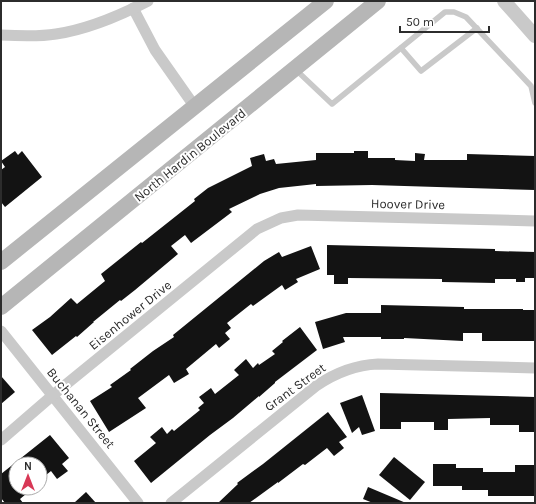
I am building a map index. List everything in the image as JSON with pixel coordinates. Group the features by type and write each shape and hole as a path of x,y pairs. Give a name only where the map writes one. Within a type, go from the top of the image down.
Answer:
{"main road":[{"path":"1,262 326,1"},
{"name":"North Hardin Boulevard","path":"1,307 378,1"}],"street":[{"path":"1,35 56,34 112,18 148,1"},
{"path":"504,1 535,36"},
{"path":"133,8 155,50 195,107"},
{"name":"Hoover Drive","path":"281,218 298,215 535,221"},
{"name":"Eisenhower Drive","path":"1,440 53,395 257,229 281,218"},
{"name":"Buchanan Street","path":"1,331 138,503"},
{"name":"Grant Street","path":"171,503 316,386 350,368 378,364 535,368"}],"lane":[{"path":"295,69 332,104 446,12 454,12 466,17 531,86 535,103"},
{"path":"401,48 421,71 477,28"}],"building":[{"path":"15,151 18,155 22,151 42,177 5,207 1,202 1,170 5,167 1,161"},
{"path":"354,151 368,151 368,158 395,158 395,160 415,161 415,153 425,154 424,160 467,160 467,154 535,156 535,190 372,185 316,186 316,184 279,188 260,194 229,209 232,212 191,243 185,235 171,246 178,254 135,290 93,322 77,337 76,336 52,355 32,330 50,317 71,298 77,304 105,281 101,274 195,201 194,199 208,188 252,166 250,158 264,154 266,161 274,159 276,164 316,160 316,153 354,153"},
{"path":"327,245 495,249 495,251 535,252 535,278 525,278 525,282 516,282 516,279 495,279 495,283 442,282 442,279 348,278 348,284 334,284 334,275 327,275"},
{"path":"311,246 320,269 296,279 298,282 285,290 282,285 253,306 251,304 227,323 231,328 225,333 230,339 219,348 216,344 186,369 189,374 174,383 169,375 138,398 146,408 109,432 90,401 112,387 110,385 131,370 130,369 153,351 174,337 173,335 264,261 279,252 282,257"},
{"path":"381,305 464,307 464,309 535,310 535,341 482,341 482,333 463,333 463,341 404,338 381,339 381,337 343,337 345,342 323,349 315,322 346,313 381,313"},
{"path":"300,327 317,350 275,382 259,397 151,483 134,461 156,443 150,437 162,427 167,434 172,429 174,431 200,410 198,408 204,403 199,397 211,388 215,394 239,375 234,370 246,359 253,368 258,363 259,365 275,354 272,351"},
{"path":"1,376 15,392 1,404"},
{"path":"380,393 535,397 535,432 519,432 519,425 490,425 490,418 448,419 448,430 434,430 434,422 401,422 401,429 380,429"},
{"path":"362,395 375,431 362,435 359,427 352,433 340,403"},
{"path":"328,412 347,437 339,442 344,448 334,456 327,448 305,465 303,464 249,503 218,503 238,484 237,483"},
{"path":"50,435 69,458 62,464 68,471 57,479 51,471 48,473 48,456 24,456"},
{"path":"394,457 425,482 410,500 379,475"},
{"path":"433,464 456,464 456,468 483,468 483,472 515,472 515,465 535,465 535,496 488,496 488,490 462,490 462,486 433,486"},
{"path":"8,468 8,496 24,496 20,499 23,503 5,503 1,498 1,474"},
{"path":"368,487 406,503 373,503 363,499"},
{"path":"86,492 96,503 74,503"}]}
